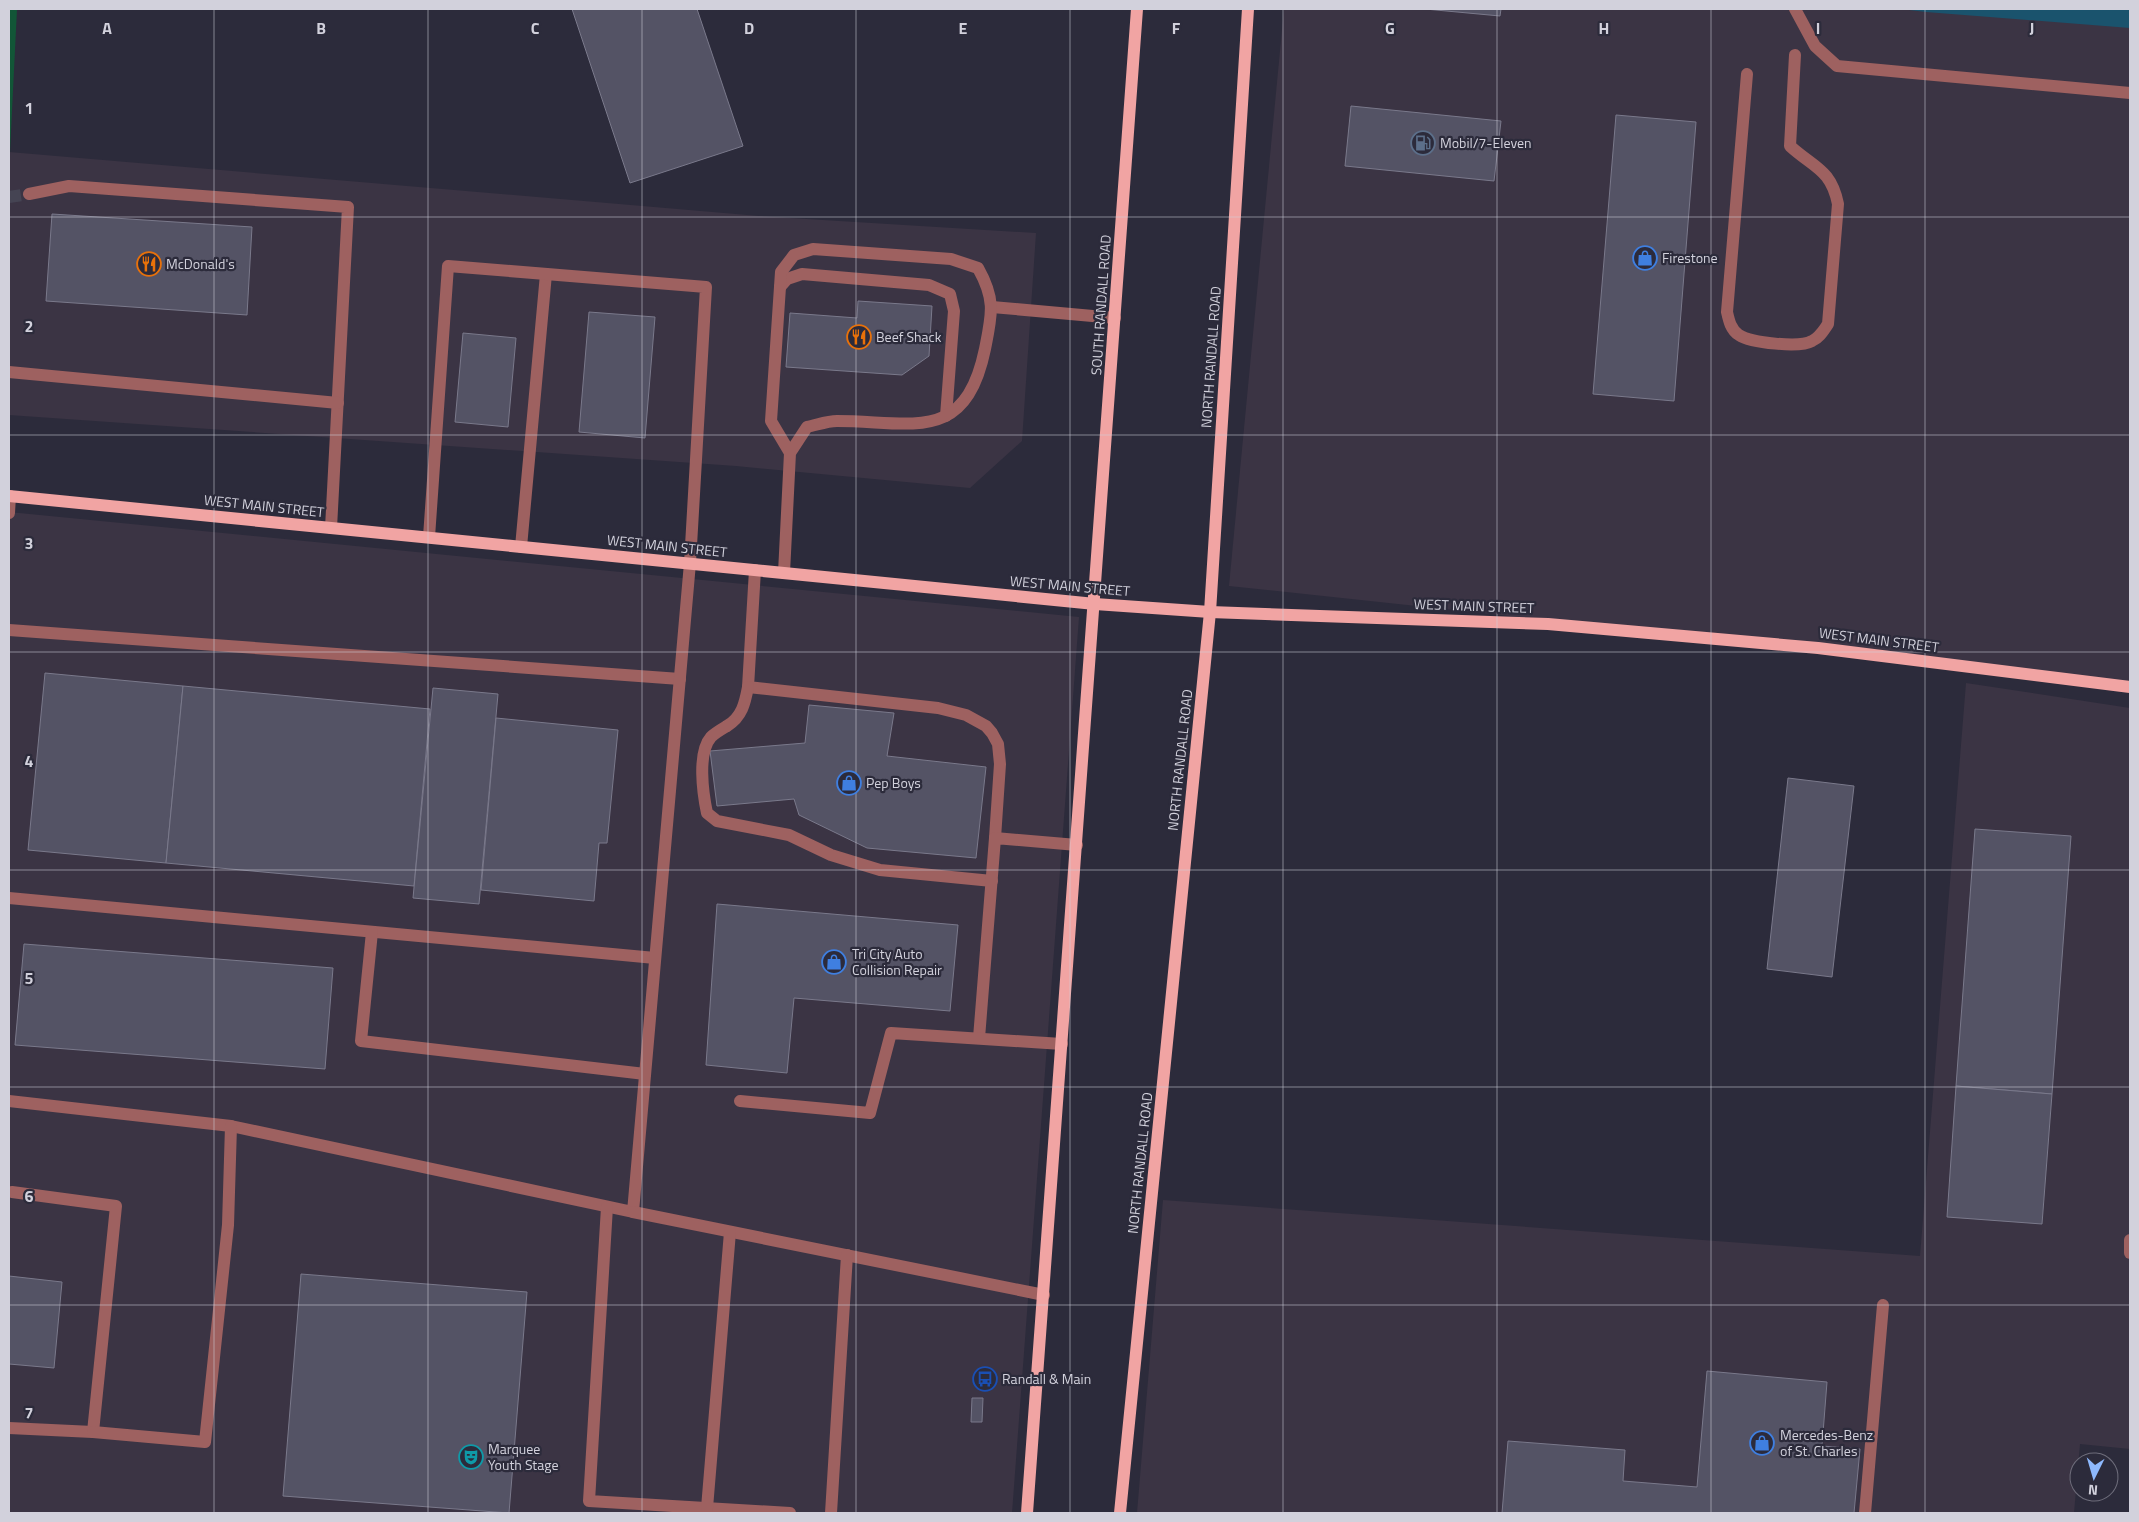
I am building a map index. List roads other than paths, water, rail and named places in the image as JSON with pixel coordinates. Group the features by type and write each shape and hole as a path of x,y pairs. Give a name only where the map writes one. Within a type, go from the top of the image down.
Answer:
{"main road":[{"name":"SOUTH RANDALL ROAD","path":"1095,604 1137,9"},
{"name":"NORTH RANDALL ROAD","path":"1120,1513 1210,612 1248,9"},
{"name":"WEST MAIN STREET","path":"10,496 1095,604 1210,612 1278,613 1557,625 1818,648 2130,687"},
{"path":"1028,1513 1095,604"}],"street":[{"path":"1795,9 1815,46 1837,66 2130,93"},
{"path":"1747,74 1727,312 1728,319 1730,326 1739,335 1751,340 1794,344 1811,342 1821,335 1828,324 1838,204 1834,186 1828,177 1790,146 1795,55"},
{"path":"29,194 69,186 348,207 331,528"},
{"path":"784,573 790,453 807,427 835,421 919,425 946,416 964,402 978,378 992,307 987,286 978,268 951,259 813,249 794,255 781,272 771,421 790,453"},
{"path":"429,538 448,266 706,286 690,563 633,1212"},
{"path":"521,547 546,274"},
{"path":"780,287 787,279 802,274 929,285 950,294 954,311 946,416"},
{"path":"992,307 1115,318"},
{"path":"9,372 338,402"},
{"path":"9,513 10,496"},
{"path":"755,570 753,635 744,708 732,724 712,736 706,746 703,762 704,799 707,813 717,821 789,835 831,855 880,870 992,881"},
{"path":"9,630 680,679"},
{"path":"748,687 938,708 966,714 986,726 992,733 1000,752 979,1038"},
{"path":"995,838 1077,845"},
{"path":"9,898 655,958"},
{"path":"372,932 362,1041 645,1074"},
{"path":"740,1101 870,1113 891,1032 1062,1044"},
{"path":"9,1101 231,1126 607,1207 1044,1295"},
{"path":"9,1428 93,1432 206,1442 228,1225 231,1126"},
{"path":"12,1192 116,1206 93,1432"},
{"path":"607,1207 589,1501 790,1513"},
{"path":"708,1508 730,1232"},
{"path":"2130,1240 2130,1253"},
{"path":"831,1513 847,1255"},
{"path":"1865,1513 1883,1305"}],"water":[{"path":"1901,9 2130,9 2130,28 1926,12"}],"tunnel":[{"path":"9,197 29,194"}],"place":[{"name":"Mobil/7-Eleven","path":"1423,143"},
{"name":"Firestone","path":"1645,258"},
{"name":"McDonald's","path":"149,264"},
{"name":"Beef Shack","path":"859,337"},
{"name":"Pep Boys","path":"849,783"},
{"name":"Tri City Auto Collision Repair","path":"834,962"},
{"name":"Randall & Main","path":"985,1379"},
{"name":"Mercedes-Benz of St. Charles","path":"1762,1443"},
{"name":"Marquee Youth Stage","path":"471,1457"}]}
